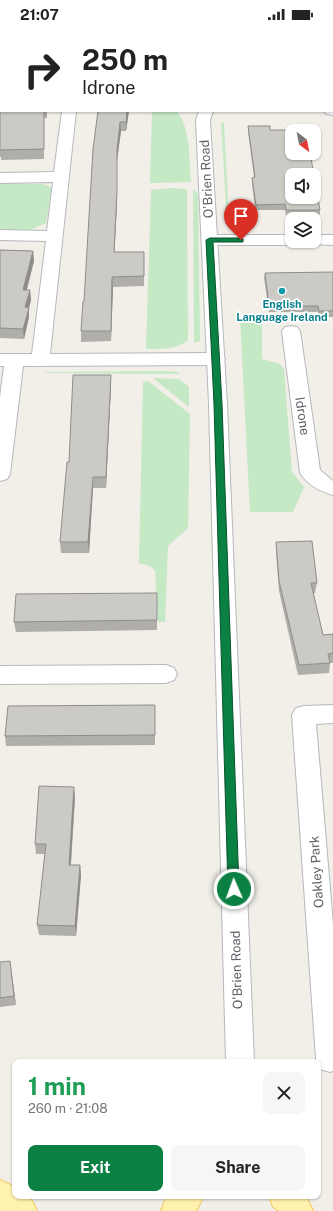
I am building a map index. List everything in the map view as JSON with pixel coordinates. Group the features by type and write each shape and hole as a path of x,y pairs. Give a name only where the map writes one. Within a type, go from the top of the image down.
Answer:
{"main road":[{"path":"0,1191 12,1192"},
{"path":"0,1195 22,1211"},
{"path":"176,1211 186,1199"}],"street":[{"path":"40,360 69,112"},
{"name":"O'Brien Road","path":"206,112 203,120 216,359 240,1059"},
{"path":"0,178 62,177"},
{"path":"0,235 55,236"},
{"path":"210,240 285,240"},
{"path":"321,240 333,240"},
{"name":"Idrone","path":"291,331 310,472 324,485 333,488"},
{"path":"0,474 7,360 216,359"},
{"path":"0,675 166,674"},
{"name":"Oakley Park","path":"330,1059 304,714 333,714"}],"green space":[{"path":"152,112 178,112 182,119 187,136 191,182 150,183"},
{"path":"224,122 229,222 227,221 221,123"},
{"path":"0,183 43,184 52,188 46,223 30,230 0,229"},
{"path":"173,188 187,189 188,340 178,346 163,349 146,349 151,190"},
{"path":"193,189 198,194 200,341 194,343"},
{"path":"240,318 262,320 262,359 280,364 284,369 292,472 304,487 293,512 250,512"},
{"path":"46,372 177,372 180,374 44,373"},
{"path":"153,378 179,379 189,387 189,407"},
{"path":"148,381 190,414 188,528 168,546 165,622 158,622 155,571 148,565 139,564 143,382"}],"building":[{"path":"0,112 44,112 44,149 0,150"},
{"path":"98,112 127,112 126,122 120,122 117,150 117,192 114,252 144,252 144,276 112,277 111,331 81,331 93,149"},
{"path":"248,126 270,126 270,130 285,130 285,160 311,160 313,168 285,168 285,204 256,205 252,178 255,177"},
{"path":"285,204 319,204 320,210 286,210"},
{"path":"0,250 33,251 23,290 30,290 25,307 29,308 23,329 0,328"},
{"path":"333,272 333,311 319,311 318,306 269,306 265,273"},
{"path":"73,375 111,375 106,477 93,477 88,542 60,542 67,462 69,462"},
{"path":"312,541 317,583 311,583 323,635 333,634 333,653 328,654 330,663 299,665 279,581 276,542"},
{"path":"157,593 157,620 14,622 16,594"},
{"path":"155,705 155,735 5,736 8,706"},
{"path":"39,786 74,787 69,865 80,865 75,926 37,925 46,844 35,844"},
{"path":"10,961 14,996 0,998 0,962"}],"place":[{"name":"English Language Ireland","path":"282,291"}],"route":[{"path":"234,889 218,404 210,240 241,240"}]}
